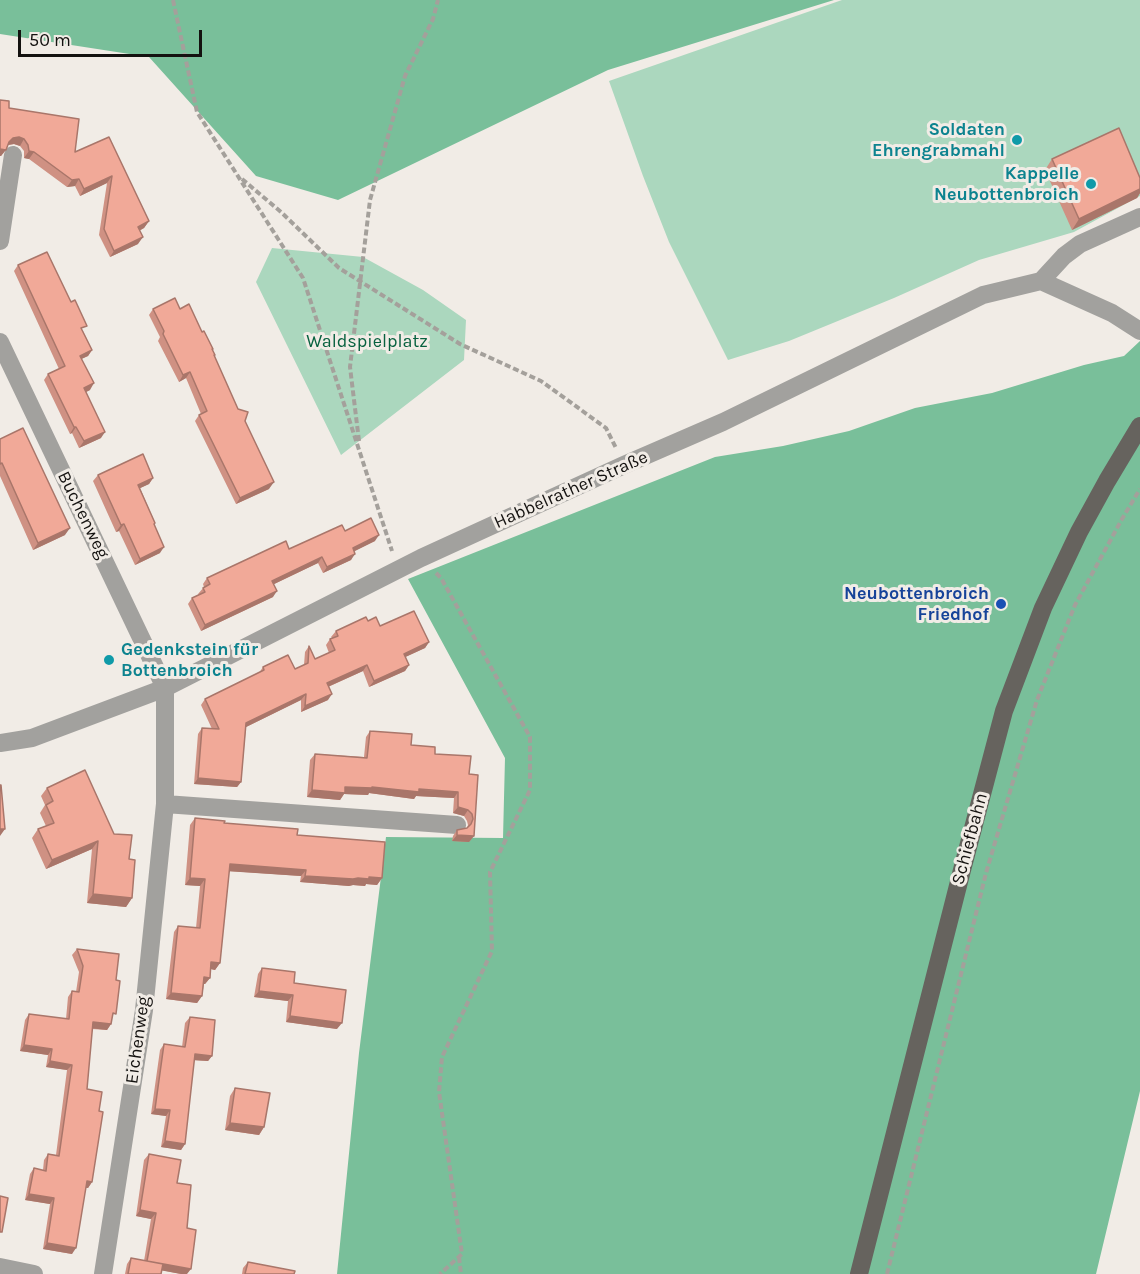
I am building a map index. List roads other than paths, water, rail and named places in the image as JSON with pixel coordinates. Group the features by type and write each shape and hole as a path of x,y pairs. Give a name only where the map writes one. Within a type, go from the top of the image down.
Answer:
{"main road":[{"name":"Schiefbahn","path":"859,1274 958,882 1004,711 1043,608 1084,522 1140,426"}],"street":[{"path":"0,241 13,155"},
{"path":"1140,217 1080,244 1064,256 1041,281 1112,313 1140,330"},
{"name":"Habbelrather Straße","path":"0,743 32,738 165,688 398,569 733,417 983,296 1041,281"},
{"name":"Buchenweg","path":"0,342 165,688"},
{"name":"Eichenweg","path":"103,1274 144,1010 165,804 165,688"},
{"path":"165,804 457,825"},
{"path":"0,1268 34,1274"}],"place":[{"name":"Soldaten Ehrengrabmahl","path":"1017,140"},
{"name":"Kappelle Neubottenbroich","path":"1091,184"},
{"name":"Neubottenbroich Friedhof","path":"1001,604"},
{"name":"Gedenkstein für Bottenbroich","path":"109,660"}],"park label":[{"name":"Waldspielplatz","path":"367,342"}]}
